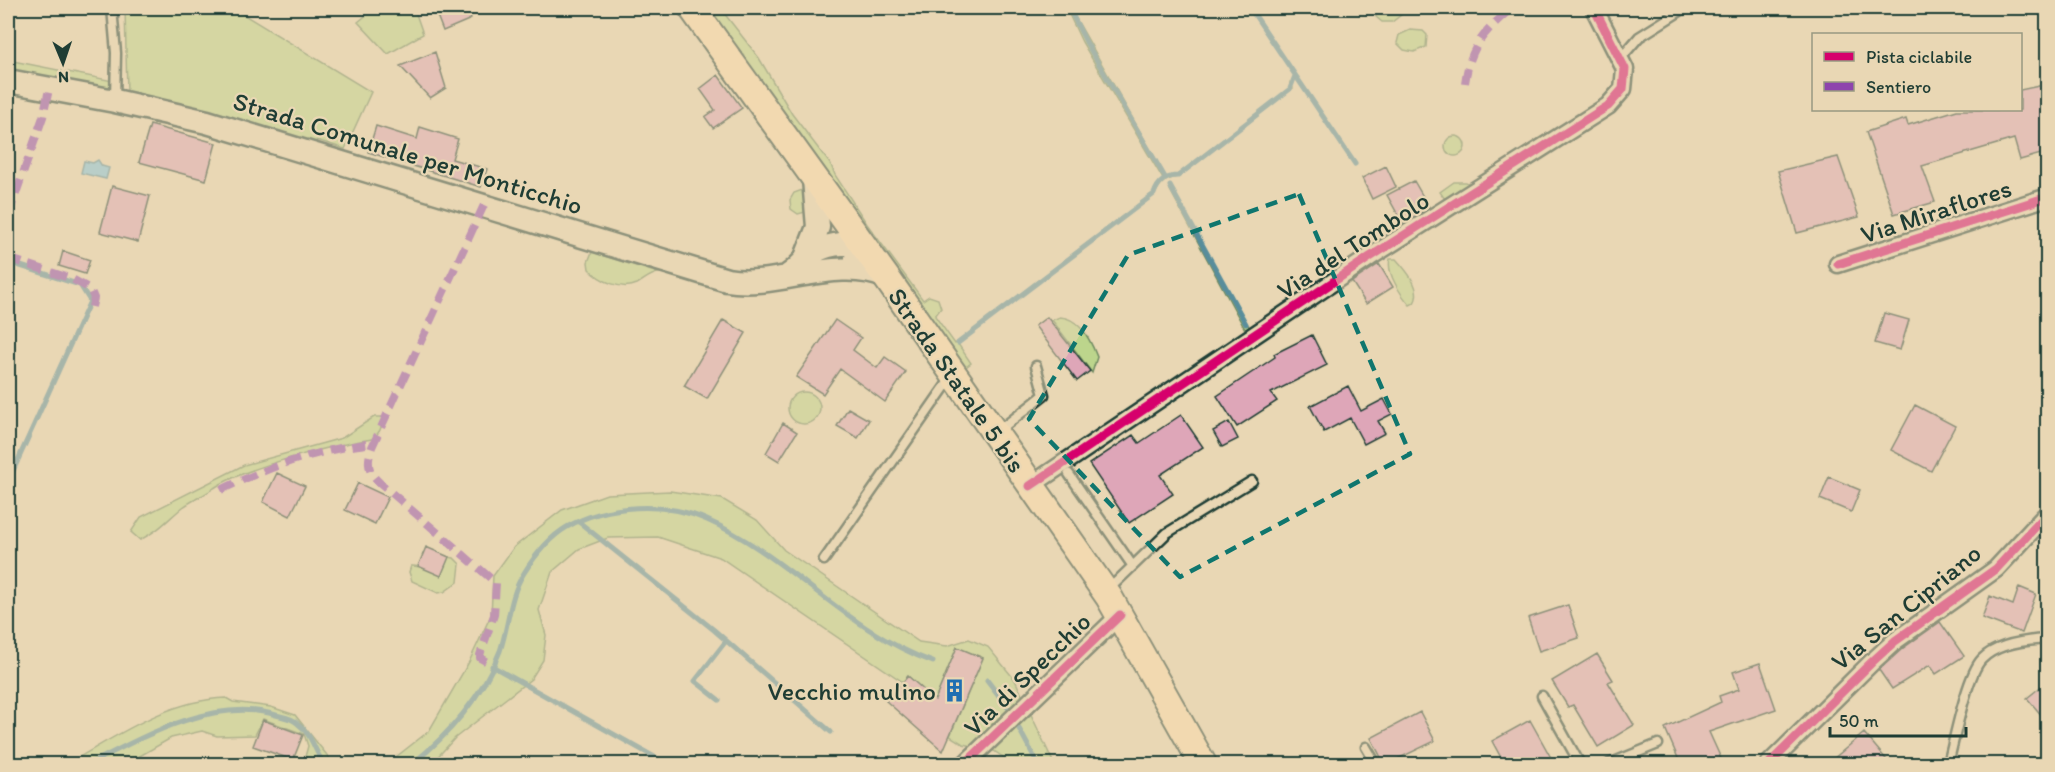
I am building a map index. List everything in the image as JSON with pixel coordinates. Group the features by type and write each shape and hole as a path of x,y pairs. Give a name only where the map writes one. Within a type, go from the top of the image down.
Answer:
{"main road":[{"name":"Strada Statale 5 bis","path":"692,8 886,277 1105,592 1203,765"},
{"name":"Strada Comunale per Monticchio","path":"8,81 115,101 249,134 716,277 754,282 806,269 840,268 852,261 862,244"},
{"path":"806,269 818,227 814,179"},
{"name":"Strada Comunale per Monticchio","path":"806,269 866,271 886,277"}],"street":[{"name":"Via del Tombolo","path":"1030,486 1360,264 1608,106 1623,89 1626,78 1621,58 1594,8"},
{"name":"Via Miraflores","path":"1838,264 2048,197"},
{"name":"Via San Cipriano","path":"1769,765 1895,641 1996,569 2048,513"},
{"name":"Via di Specchio","path":"965,765 1120,615"}],"lane":[{"path":"112,8 116,53 115,101"},
{"path":"1621,58 1639,37 1685,8"},
{"path":"994,434 1044,395 1036,366"},
{"path":"824,560 953,375"},
{"path":"1069,474 1132,565"},
{"path":"1105,592 1123,578 1132,565 1167,533 1252,481"},
{"path":"1948,765 1971,680 1980,660 2001,648 2048,639"},
{"path":"1542,696 1580,765"},
{"path":"1609,765 1658,744"},
{"path":"1366,747 1376,765"}],"highlighted area":[{"path":"1299,194 1410,454 1180,577 1029,419 1128,255"}],"green space":[{"path":"125,8 233,8 371,92 345,149 317,140 312,146 127,93"},
{"path":"375,8 414,8 423,34 388,54 358,22"},
{"path":"706,8 720,8 759,58 792,114 831,165 867,224 923,300 929,296 938,299 941,308 935,316 955,344 1153,193 1163,179 1082,42 1066,8 1070,8 1166,177 1177,175 1289,89 1290,83 1293,88 1178,177 1164,182 1155,194 958,344 971,363 962,370"},
{"path":"1376,8 1400,8 1401,15 1392,22 1382,22 1376,17"},
{"path":"1410,30 1423,31 1427,35 1426,47 1414,52 1404,50 1397,43 1399,35"},
{"path":"8,60 113,81 112,90 8,71"},
{"path":"1455,136 1462,139 1465,146 1462,153 1455,156 1448,153 1445,146 1448,139"},
{"path":"1454,182 1466,182 1472,185 1453,211 1440,192"},
{"path":"1170,186 1251,330 1247,333 1170,190"},
{"path":"805,189 809,211 798,214 791,209 790,200 794,193"},
{"path":"592,252 658,273 631,286 612,284 589,269 588,262"},
{"path":"1390,259 1396,259 1415,286 1416,298 1410,305 1392,277"},
{"path":"1060,317 1067,318 1079,326 1092,344 1097,357 1092,373 1052,320"},
{"path":"804,392 815,397 820,408 815,419 804,424 793,419 788,408 793,397"},
{"path":"374,417 382,417 382,420 380,430 372,439 335,446 247,472 228,480 187,504 140,540 131,532 141,517 244,465 342,438"},
{"path":"670,491 722,499 757,520 784,550 919,642 947,646 969,639 988,647 1015,680 1054,764 1013,764 994,751 963,744 950,736 983,658 957,648 935,700 908,676 903,682 721,558 658,537 608,538 579,549 552,572 539,610 546,635 543,660 531,679 455,738 431,764 387,764 429,731 469,662 491,615 493,576 514,547 562,510 607,494"},
{"path":"448,557 454,558 460,564 458,582 444,592 438,593 412,581 409,572 411,566 438,571 442,570"},
{"path":"226,698 233,702 271,707 295,715 334,764 303,764 308,746 304,734 263,719 255,735 217,736 202,731 171,738 126,764 67,764 124,731 163,712 204,700"}],"water":[{"path":"98,160 102,166 109,168 106,179 81,173 84,161 93,163"}],"building":[{"path":"434,8 466,8 471,19 443,31"},
{"path":"435,52 446,88 430,98 400,66"},
{"path":"718,75 742,108 713,128 705,117 715,110 700,89"},
{"path":"2048,84 2048,152 2020,160 2014,139 1922,166 1935,202 1894,214 1866,132 1906,119 1908,125 1954,111 2022,111 2022,90"},
{"path":"150,125 216,143 206,180 139,162"},
{"path":"376,126 417,139 420,127 458,139 452,159 487,169 481,187 368,152"},
{"path":"1838,157 1859,217 1797,233 1778,171"},
{"path":"1386,166 1396,187 1372,199 1362,178"},
{"path":"1414,181 1429,207 1403,224 1387,195"},
{"path":"112,186 150,196 138,242 100,232"},
{"path":"63,251 90,260 85,274 59,266"},
{"path":"1379,264 1393,287 1366,304 1352,282"},
{"path":"1884,313 1909,320 1900,350 1875,343"},
{"path":"1047,317 1090,371 1077,381 1035,326"},
{"path":"723,320 746,333 707,399 684,386"},
{"path":"835,320 861,338 853,350 877,368 885,357 906,372 885,402 840,369 823,394 796,377"},
{"path":"1312,335 1327,365 1271,393 1277,401 1237,427 1217,396 1275,357 1274,354"},
{"path":"1348,386 1361,411 1384,399 1392,414 1378,421 1385,433 1364,444 1350,418 1324,432 1310,406"},
{"path":"1915,405 1955,426 1931,471 1891,450"},
{"path":"848,408 869,420 858,438 837,426"},
{"path":"1181,415 1203,447 1160,475 1173,494 1129,523 1089,464 1133,435 1139,443"},
{"path":"1229,422 1238,439 1222,447 1213,431"},
{"path":"783,423 797,432 779,461 766,453"},
{"path":"277,473 305,486 290,516 263,502"},
{"path":"1829,477 1860,490 1851,512 1820,499"},
{"path":"358,483 388,497 375,524 345,510"},
{"path":"426,547 449,557 441,576 418,566"},
{"path":"2019,587 2036,594 2022,633 1982,618 1990,596 2013,605"},
{"path":"1568,605 1579,638 1539,651 1528,618"},
{"path":"1940,622 1964,656 1936,674 1930,665 1892,689 1879,670 1902,649"},
{"name":"Vecchio mulino","path":"957,647 983,658 943,751 886,701 908,676 935,700"},
{"path":"1597,654 1613,680 1608,682 1634,725 1598,747 1573,705 1568,707 1552,681"},
{"path":"1760,663 1776,709 1709,732 1724,765 1681,765 1665,728 1721,702 1719,696 1739,689 1733,672"},
{"path":"2048,681 2048,723 2027,698"},
{"path":"1420,712 1435,741 1385,765 1371,738"},
{"path":"263,720 303,735 293,760 253,746"},
{"path":"1530,720 1555,765 1505,765 1492,741"},
{"path":"1864,733 1891,765 1826,765"}],"waterway":[{"path":"1069,8 1086,42 1166,179"},
{"path":"1250,8 1355,164"},
{"path":"958,343 1154,194 1163,180 1178,176 1290,89 1295,76"},
{"path":"1170,186 1246,324"},
{"path":"8,262 80,285 90,301 8,482"},
{"path":"412,764 452,727 484,683 500,651 515,591 538,554 567,527 583,519 618,510 636,508 673,510 707,520 765,553 873,632 933,662"},
{"path":"579,522 714,630 831,732"},
{"path":"719,700 695,681 726,641"},
{"path":"492,666 667,764"},
{"path":"987,680 1009,709"},
{"path":"90,764 132,742 180,722 229,711 253,711 295,721 306,732 324,764"},
{"path":"1017,725 1038,764"}],"marked path":[{"path":"416,8 417,13"},
{"path":"1465,83 1470,59 1480,41 1511,9"},
{"path":"8,216 43,117 49,89"},
{"path":"484,205 372,447 369,462 370,470 379,482 496,583 494,615 480,655 480,658 489,663"},
{"path":"8,258 72,279 90,289 94,298 91,311"},
{"path":"221,490 257,474 315,454 375,443"}],"cycle path":[{"path":"1030,486 1370,257 1608,106 1623,89 1625,69 1594,8"},
{"path":"1838,264 2048,197"},
{"path":"1769,764 1895,641 1996,569 2048,513"},
{"path":"965,764 1120,615"}],"place":[{"name":"Vecchio mulino","path":"954,691"}]}
